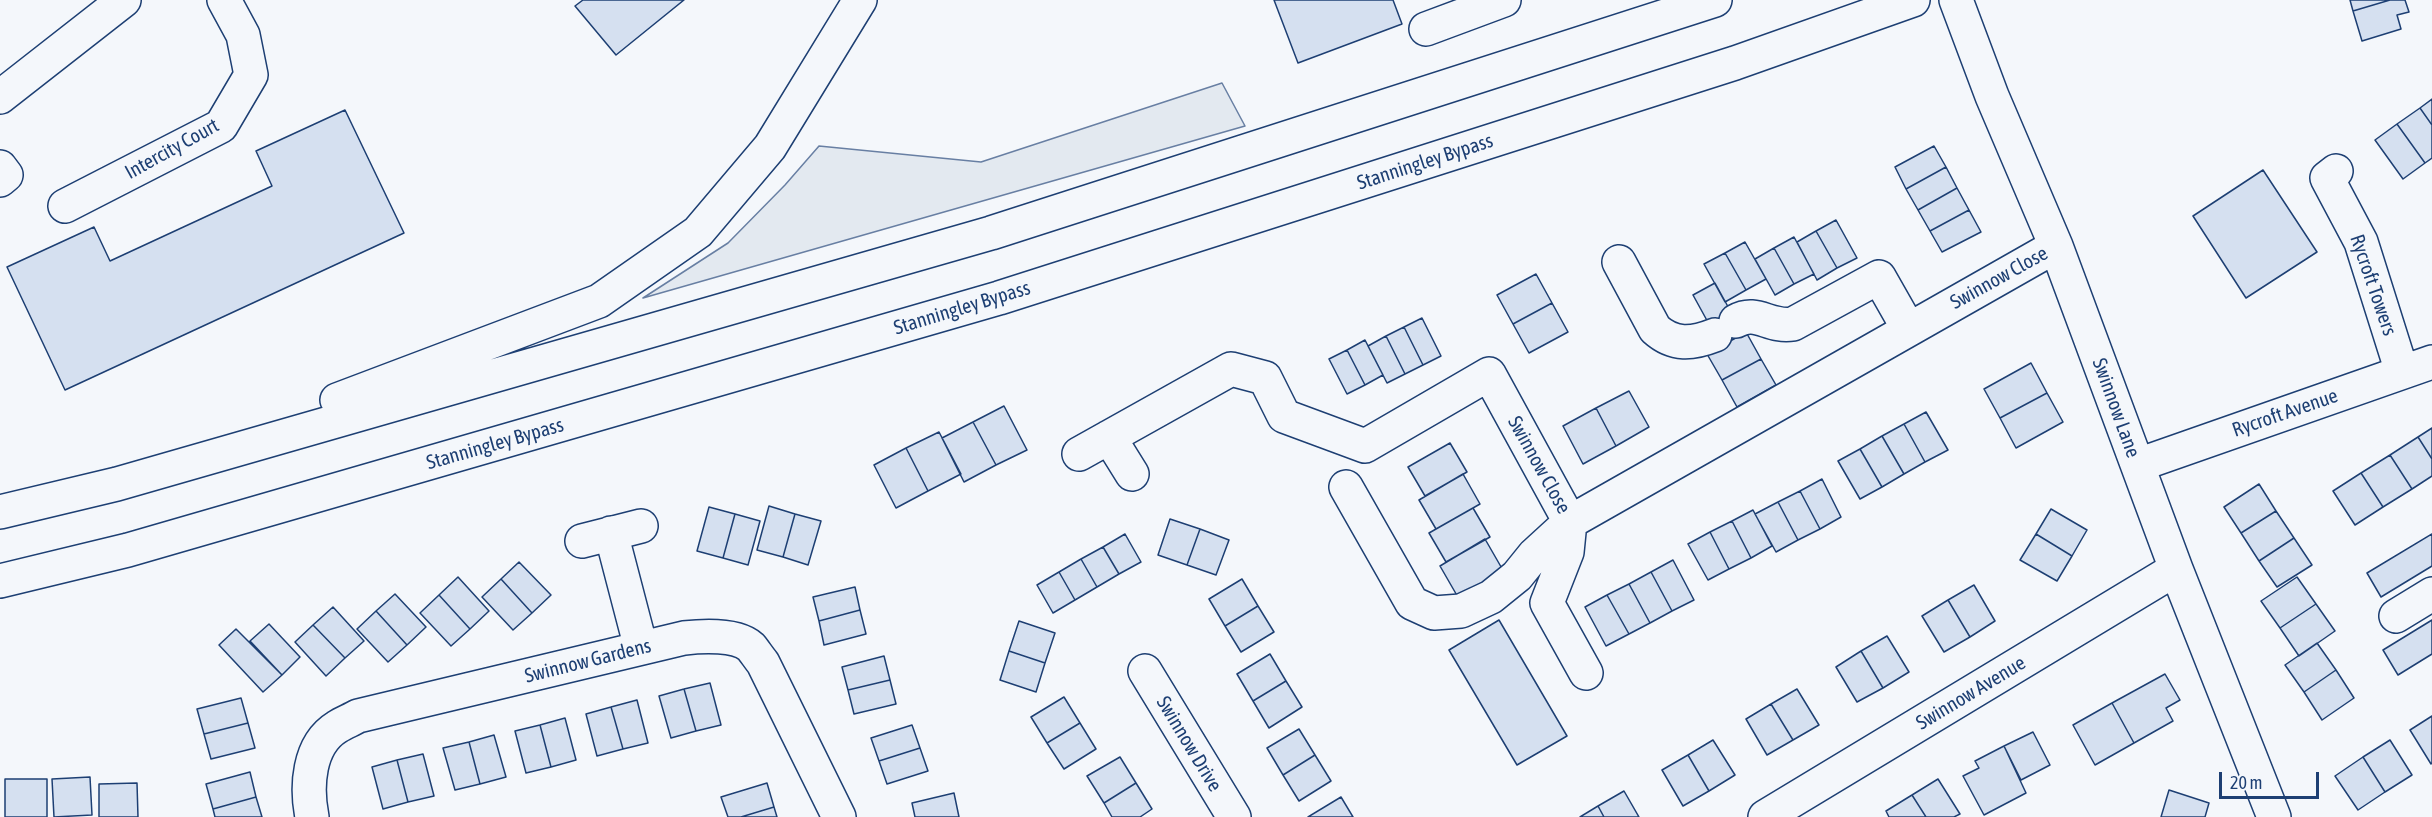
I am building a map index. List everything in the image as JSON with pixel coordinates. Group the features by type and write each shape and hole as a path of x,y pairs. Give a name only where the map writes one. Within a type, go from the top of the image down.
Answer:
{"main road":[{"path":"0,97 123,0"},
{"name":"Intercity Court","path":"65,206 221,126 251,75 243,35 224,0"},
{"path":"117,484 599,301 698,232 770,147 860,0"},
{"path":"1426,28 1504,0"},
{"path":"0,512 117,484 992,233 1715,0"},
{"name":"Stanningley Bypass","path":"0,581 128,550 999,298 1735,63 1913,0"},
{"name":"Swinnow Lane","path":"1956,0 1992,96 2056,246 2176,569 2274,817"},
{"path":"0,167 6,175 0,180"},
{"name":"Rycroft Towers","path":"2336,171 2327,178 2361,242 2417,367"},
{"name":"Swinnow Close","path":"1079,453 1232,369 1265,378 1284,416 1365,446 1489,374 1570,522 2056,246"},
{"path":"1619,262 1654,329 1664,338 1687,343 1725,328 1743,317 1752,316 1781,326 1793,324 1879,277 1908,328"},
{"name":"Rycroft Avenue","path":"2138,465 2417,367"},
{"path":"1109,437 1132,474"},
{"path":"1346,487 1412,603 1434,613 1461,611 1491,597 1517,576 1534,555 1570,522"},
{"path":"1570,522 1567,552 1547,603 1586,673"},
{"path":"611,533 641,648"},
{"name":"Swinnow Avenue","path":"1765,817 2176,569"},
{"path":"2396,616 2432,594"},
{"name":"Swinnow Gardens","path":"312,817 309,801 310,772 318,745 335,728 358,716 684,638 707,635 749,645 763,663 839,817"},
{"name":"Swinnow Drive","path":"1145,671 1234,817"}],"shaded area":[{"path":"1222,83 1245,126 643,298 728,243 785,185 819,146 981,162"}],"building":[{"path":"583,0 684,0 616,55 575,6"},
{"path":"1274,0 1393,0 1402,24 1298,63"},
{"path":"2350,0 2390,0 2353,11"},
{"path":"2390,0 2405,0 2409,12 2397,15 2401,29 2362,41 2353,11"},
{"path":"2432,99 2432,125 2420,108"},
{"path":"2420,108 2432,125 2432,158 2425,163 2397,124"},
{"path":"345,110 404,233 65,390 7,267 94,227 110,261 272,186 256,151"},
{"path":"2397,124 2425,163 2403,179 2375,140"},
{"path":"1934,146 1946,167 1906,189 1895,167"},
{"path":"1946,167 1957,188 1918,210 1906,189"},
{"path":"2263,170 2317,252 2246,298 2193,216"},
{"path":"1957,188 1969,210 1930,231 1918,210"},
{"path":"1969,210 1981,232 1942,252 1930,231"},
{"path":"1836,220 1857,258 1837,268 1816,231"},
{"path":"1816,231 1837,268 1817,280 1797,242"},
{"path":"1794,237 1814,274 1794,284 1774,248"},
{"path":"1745,242 1766,279 1746,290 1725,253"},
{"path":"1774,248 1794,284 1775,295 1755,259"},
{"path":"1725,253 1746,290 1725,302 1704,264"},
{"path":"1536,274 1552,303 1513,324 1497,295"},
{"path":"1715,283 1743,334 1721,346 1693,295"},
{"path":"1552,303 1568,332 1529,353 1513,324"},
{"path":"1422,318 1441,356 1423,365 1404,327"},
{"path":"1404,327 1423,365 1405,374 1386,336"},
{"path":"1746,332 1761,359 1722,380 1707,354"},
{"path":"1386,336 1405,374 1387,383 1368,346"},
{"path":"1365,340 1383,375 1365,385 1347,350"},
{"path":"1347,350 1365,385 1347,394 1329,359"},
{"path":"1761,359 1776,385 1737,407 1722,380"},
{"path":"2031,363 2047,393 2000,418 1984,389"},
{"path":"1629,391 1649,427 1616,446 1596,408"},
{"path":"2047,393 2063,422 2016,448 2000,418"},
{"path":"1004,406 1027,450 996,465 973,422"},
{"path":"1596,408 1616,446 1583,464 1563,426"},
{"path":"1926,412 1948,450 1925,462 1904,424"},
{"path":"973,422 996,465 964,482 942,438"},
{"path":"1904,424 1925,462 1904,474 1882,436"},
{"path":"2432,428 2432,459 2418,437"},
{"path":"939,432 961,474 928,491 906,448"},
{"path":"1882,436 1904,474 1882,487 1860,449"},
{"path":"2418,437 2432,459 2432,476 2412,489 2390,455"},
{"path":"1450,443 1467,472 1425,496 1408,467"},
{"path":"906,448 928,491 896,508 874,465"},
{"path":"1860,449 1882,487 1860,499 1838,461"},
{"path":"2390,455 2412,489 2383,507 2361,473"},
{"path":"2361,473 2383,507 2355,525 2333,491"},
{"path":"1463,474 1480,504 1436,529 1419,500"},
{"path":"1822,479 1841,517 1820,529 1800,491"},
{"path":"2259,484 2276,511 2241,533 2224,507"},
{"path":"1800,491 1820,529 1798,540 1778,502"},
{"path":"1778,502 1798,540 1776,552 1755,514"},
{"path":"769,506 795,514 783,557 757,550"},
{"path":"709,507 735,514 723,558 697,551"},
{"path":"1473,508 1490,537 1446,562 1429,533"},
{"path":"2051,509 2087,530 2072,556 2036,534"},
{"path":"1753,510 1772,546 1751,558 1732,521"},
{"path":"2276,511 2294,538 2259,561 2241,533"},
{"path":"735,514 760,521 748,565 723,558"},
{"path":"795,514 821,521 808,565 783,557"},
{"path":"1170,519 1200,529 1187,565 1158,555"},
{"path":"1732,521 1751,558 1729,569 1710,532"},
{"path":"1200,529 1229,540 1216,575 1187,565"},
{"path":"1710,532 1729,569 1708,580 1688,544"},
{"path":"1125,534 1141,562 1119,574 1103,547"},
{"path":"2036,534 2072,556 2057,581 2020,560"},
{"path":"2432,534 2432,566 2381,597 2367,573"},
{"path":"2294,538 2312,565 2277,587 2259,561"},
{"path":"1485,539 1504,572 1459,599 1440,566"},
{"path":"1103,547 1119,574 1097,587 1081,559"},
{"path":"1081,559 1097,587 1075,600 1059,572"},
{"path":"1673,560 1694,600 1672,611 1651,572"},
{"path":"519,562 551,595 532,613 501,579"},
{"path":"1059,572 1075,600 1053,613 1037,585"},
{"path":"1651,572 1672,611 1650,623 1629,584"},
{"path":"458,577 489,611 470,629 439,595"},
{"path":"2297,577 2316,604 2280,628 2261,601"},
{"path":"501,579 532,613 513,630 482,597"},
{"path":"1242,579 1258,606 1225,626 1209,599"},
{"path":"1629,584 1650,623 1629,634 1607,595"},
{"path":"1974,585 1995,621 1970,637 1948,600"},
{"path":"855,587 860,610 819,621 813,597"},
{"path":"395,594 426,627 407,645 376,611"},
{"path":"439,595 470,629 451,646 420,613"},
{"path":"1607,595 1629,634 1606,646 1585,607"},
{"path":"1948,600 1970,637 1944,652 1922,616"},
{"path":"2316,604 2335,631 2299,656 2280,628"},
{"path":"1258,606 1274,632 1241,652 1225,626"},
{"path":"333,607 364,641 345,658 313,625"},
{"path":"860,610 866,634 824,645 819,621"},
{"path":"376,611 407,645 388,662 357,629"},
{"path":"1499,620 1567,736 1517,765 1449,650"},
{"path":"2432,620 2432,654 2398,675 2383,650"},
{"path":"1019,621 1055,633 1045,663 1009,651"},
{"path":"269,624 300,657 282,675 250,641"},
{"path":"313,625 345,658 326,676 295,642"},
{"path":"236,629 282,675 263,692 219,645"},
{"path":"1887,636 1909,672 1883,688 1861,651"},
{"path":"2317,643 2336,670 2304,692 2285,665"},
{"path":"1009,651 1045,663 1036,692 1000,680"},
{"path":"1861,651 1883,688 1857,702 1836,667"},
{"path":"1270,654 1286,681 1253,701 1237,674"},
{"path":"884,656 890,680 848,690 842,667"},
{"path":"2336,670 2354,698 2322,720 2304,692"},
{"path":"2165,674 2180,700 2166,708 2173,721 2134,743 2112,703"},
{"path":"890,680 896,704 854,714 848,690"},
{"path":"1286,681 1302,707 1269,728 1253,701"},
{"path":"710,683 721,725 696,731 684,689"},
{"path":"684,689 696,731 671,738 659,696"},
{"path":"1797,689 1819,725 1793,740 1771,704"},
{"path":"1064,697 1080,723 1047,743 1031,717"},
{"path":"241,698 248,723 204,734 197,709"},
{"path":"637,700 648,743 623,749 611,707"},
{"path":"2112,703 2134,743 2095,765 2073,725"},
{"path":"1771,704 1793,740 1767,755 1746,719"},
{"path":"611,707 623,749 597,756 586,714"},
{"path":"2432,716 2432,763 2431,764 2410,730"},
{"path":"565,718 576,760 551,767 540,725"},
{"path":"248,723 255,748 211,759 204,734"},
{"path":"1080,723 1096,749 1064,769 1047,743"},
{"path":"540,725 551,767 526,773 515,731"},
{"path":"912,725 920,748 879,761 871,738"},
{"path":"1299,729 1315,755 1283,775 1267,748"},
{"path":"2033,732 2050,765 2021,780 2004,746"},
{"path":"494,735 506,777 480,784 469,742"},
{"path":"1713,740 1735,775 1709,791 1688,755"},
{"path":"2390,740 2412,775 2385,792 2363,757"},
{"path":"469,742 480,784 455,790 443,748"},
{"path":"2004,746 2026,793 1984,815 1963,776 1979,768 1975,761"},
{"path":"920,748 928,771 887,784 879,761"},
{"path":"423,754 434,796 408,802 397,760"},
{"path":"1315,755 1331,781 1299,801 1283,775"},
{"path":"1688,755 1709,791 1683,806 1662,770"},
{"path":"1120,757 1136,783 1104,803 1087,776"},
{"path":"2363,757 2385,792 2358,810 2335,776"},
{"path":"397,760 408,802 383,809 372,767"},
{"path":"250,772 256,797 213,809 206,784"},
{"path":"90,777 92,815 54,817 52,779"},
{"path":"5,779 47,779 47,817 5,817"},
{"path":"1938,779 1960,814 1954,817 1926,817 1912,795"},
{"path":"137,783 138,817 99,817 99,784"},
{"path":"767,783 774,807 741,817 728,817 721,797"},
{"path":"1136,783 1152,809 1140,817 1112,817 1104,803"},
{"path":"2169,790 2209,803 2205,817 2161,817"},
{"path":"1624,791 1639,817 1604,817 1598,806"},
{"path":"954,793 959,817 915,817 912,803"},
{"path":"1912,795 1926,817 1889,817 1886,811"},
{"path":"256,797 262,817 215,817 213,809"},
{"path":"1341,797 1353,817 1308,817"},
{"path":"1598,806 1604,817 1580,817"},
{"path":"774,807 777,817 741,817"}]}
